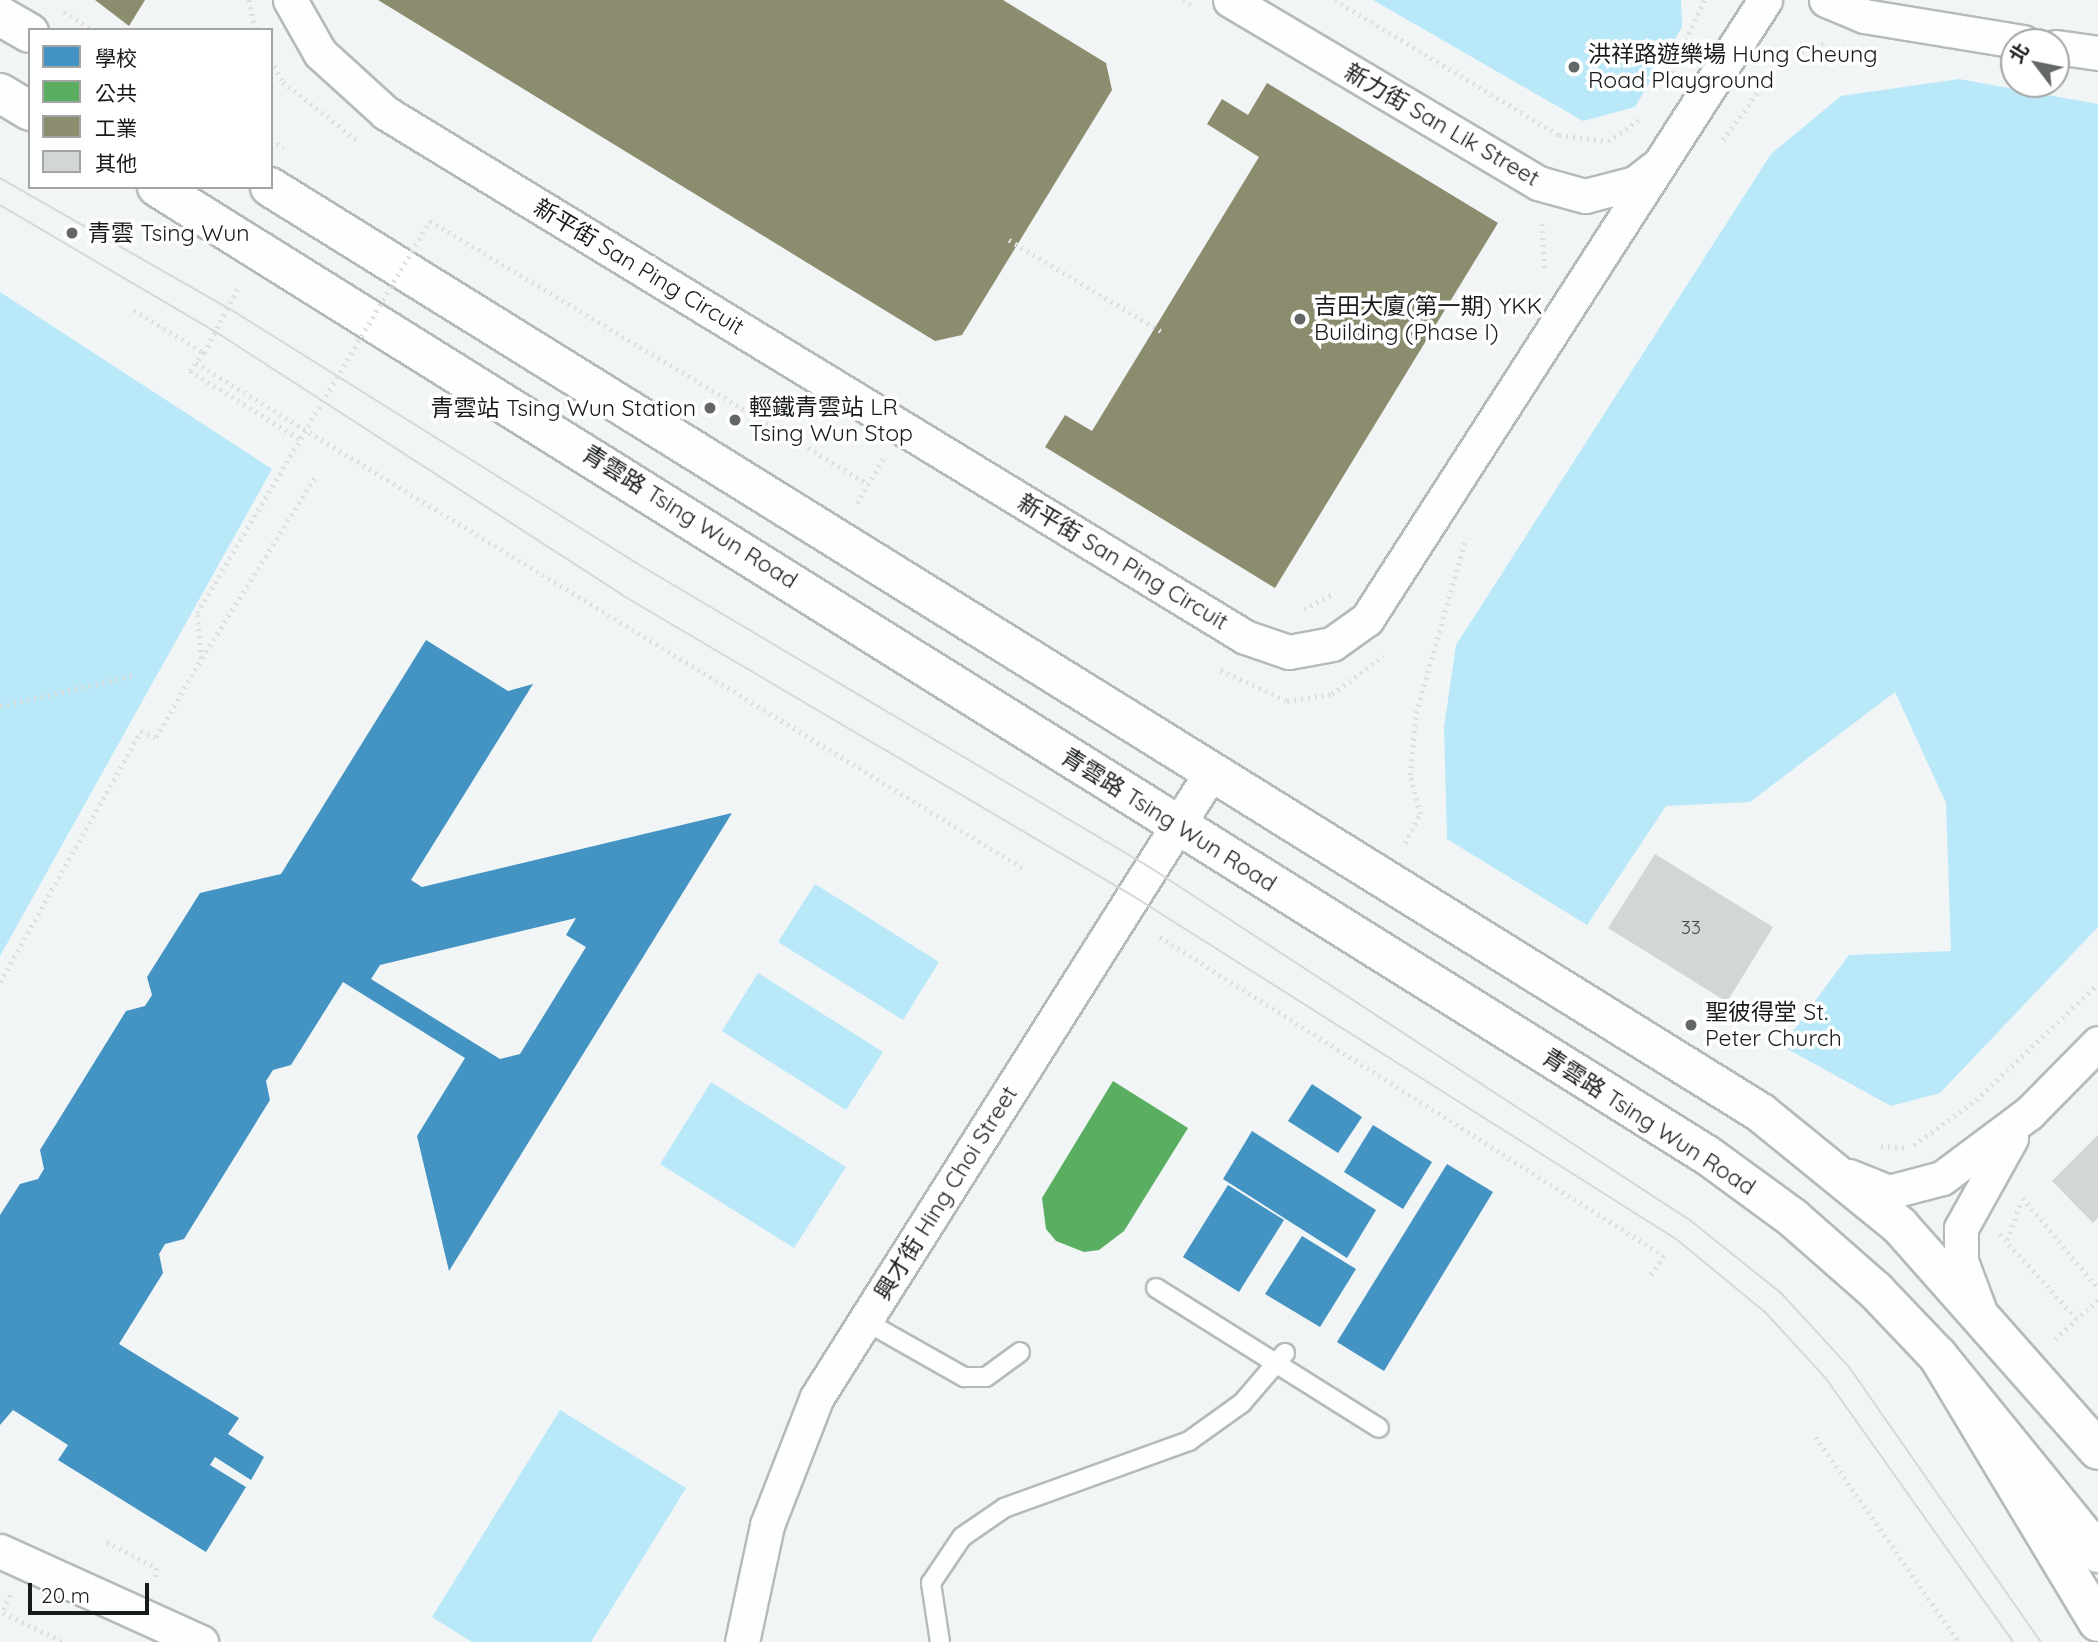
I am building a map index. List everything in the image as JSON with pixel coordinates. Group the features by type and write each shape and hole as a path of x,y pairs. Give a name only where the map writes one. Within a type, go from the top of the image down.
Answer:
{"main road":[{"path":"0,16 42,20"},
{"path":"0,93 28,110"},
{"name":"青雲路 Tsing Wun Road","path":"160,189 1707,1155 1793,1217 1938,1356 2098,1553"},
{"path":"273,189 484,326 1681,1061 1838,1170 1980,1310 2098,1450"},
{"path":"1938,1356 2098,1622"}],"street":[{"name":"新平街 San Ping Circuit","path":"290,0 320,53 386,113 1245,637 1289,652 1332,644 1367,619 1765,0"},
{"name":"新力街 San Lik Street","path":"1230,0 1564,193 1610,193 1635,183 1661,162"},
{"path":"1826,0 1888,21 2000,38"},
{"path":"2070,49 2098,53"},
{"name":"興才街 Hing Choi Street","path":"742,1642 767,1525 789,1460 817,1397 1212,771"},
{"path":"1980,1310 1961,1262 1961,1228 1979,1187 2029,1113 2098,1043"},
{"path":"1838,1170 1889,1192 1921,1188 2029,1113"},
{"path":"0,1551 201,1642"}],"lane":[{"path":"1156,1288 1280,1358 1379,1428"},
{"path":"865,1321 964,1377 986,1377 1020,1352"},
{"path":"940,1642 931,1583 943,1559 973,1527 1004,1508 1189,1441 1242,1404 1280,1358"}],"path":[{"path":"249,0 256,28"},
{"path":"1335,0 1559,135 1608,141 1650,112"},
{"path":"1668,78 1704,0"},
{"path":"42,20 83,28"},
{"path":"1720,145 1782,59 1820,42 1832,44"},
{"path":"1535,216 1543,225 1545,276"},
{"path":"201,659 197,613 430,221 868,484"},
{"path":"1009,240 1164,334"},
{"path":"225,279 242,290 190,371 300,439"},
{"path":"134,310 204,352"},
{"path":"196,363 1026,870"},
{"path":"858,503 884,456"},
{"path":"0,982 141,731 156,737 201,659 317,474"},
{"path":"1405,843 1420,814 1410,775 1416,713 1468,526"},
{"path":"1291,610 1346,587"},
{"path":"0,706 135,675"},
{"path":"1160,937 1664,1256 1651,1275"},
{"path":"1910,1148 1976,1100 2098,984"},
{"path":"2077,1319 2007,1240 2023,1198 2098,1288"},
{"path":"2055,1339 2098,1300"},
{"path":"1816,1437 1959,1642"},
{"path":"107,1542 157,1568 155,1580"},
{"path":"10,1595 3,1613 64,1642"}],"shaded area":[{"name":"洪祥路遊樂場 Hung Cheung Road Playground","path":"1373,0 1681,0 1682,27 1635,107 1583,121"},
{"path":"1959,79 2000,86 2000,98 2065,98 2098,104 2098,927 1940,1093 1891,1106 1782,1046 1849,955 1951,951 1946,803 1895,692 1750,802 1666,806 1587,925 1447,839 1444,727 1456,645 1771,154 1841,96"},
{"path":"0,292 272,469 0,956"},
{"path":"815,884 939,962 903,1020 778,942"},
{"path":"758,973 883,1052 846,1110 722,1031"},
{"path":"711,1082 846,1167 794,1248 660,1164"},
{"path":"560,1410 686,1488 591,1642 472,1642 432,1617"}],"building: 學校":[{"path":"426,640 508,691 533,684 411,880 422,887 732,813 449,1271 417,1136 465,1058 343,982 291,1065 273,1070 266,1081 270,1100 184,1239 165,1244 159,1254 163,1273 119,1344 239,1418 228,1434 264,1457 251,1480 215,1457 210,1465 246,1487 206,1552 58,1460 68,1445 13,1410 0,1425 0,1215 20,1184 38,1179 44,1169 40,1150 126,1011 145,1006 152,995 147,977 200,893 281,874","holes":["576,918 566,935 586,947 520,1054 500,1059 371,979 380,965"]},
{"path":"1312,1084 1362,1117 1338,1153 1288,1121"},
{"path":"1373,1125 1432,1162 1403,1209 1344,1172"},
{"path":"1252,1131 1376,1210 1347,1258 1223,1179"},
{"path":"1447,1164 1493,1192 1384,1371 1337,1342"},
{"path":"1228,1185 1284,1220 1239,1292 1183,1257"},
{"path":"1302,1236 1356,1269 1320,1327 1265,1294"}],"building: 公共":[{"path":"1113,1081 1188,1128 1124,1231 1099,1250 1084,1252 1056,1241 1046,1229 1042,1198"}],"building: 工業":[{"path":"95,0 145,0 129,26"},
{"path":"378,0 1003,0 1106,63 1112,90 962,335 935,341"},
{"name":"吉田大廈(第一期) YKK Building (Phase I)","path":"1267,83 1498,223 1275,588 1045,447 1065,415 1092,431 1259,157 1207,124 1222,99 1248,115"}],"building: 其他":[{"path":"1655,854 1773,927 1727,1002 1608,928"},
{"path":"2098,1135 2098,1218 2093,1223 2052,1181"}],"tram line":[{"path":"0,178 230,309 638,564 1151,868 1691,1221 1781,1293 1849,1367 2041,1642"},
{"path":"0,205 216,332 622,595 1133,896 1676,1239 1765,1312 1827,1380 2013,1642"}],"place":[{"name":"洪祥路遊樂場 Hung Cheung Road Playground","path":"1574,67"},
{"name":"青雲 Tsing Wun","path":"72,233"},
{"name":"吉田大廈(第一期) YKK Building (Phase I)","path":"1300,319"},
{"name":"青雲站 Tsing Wun Station","path":"710,408"},
{"name":"輕鐵青雲站 LR Tsing Wun Stop","path":"735,420"},
{"name":"聖彼得堂 St. Peter Church","path":"1691,1025"}]}
